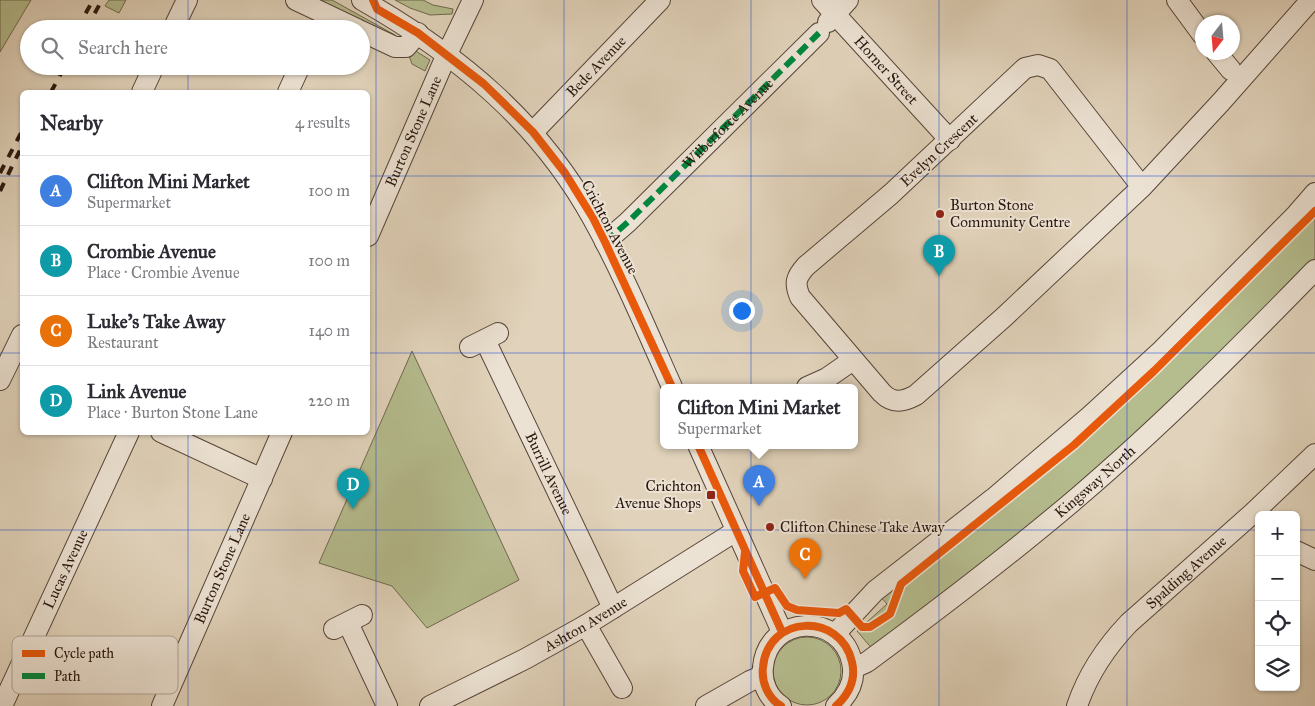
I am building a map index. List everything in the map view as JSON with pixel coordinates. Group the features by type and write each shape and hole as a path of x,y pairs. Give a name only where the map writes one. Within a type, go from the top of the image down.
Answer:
{"street":[{"path":"177,20 187,0"},
{"path":"296,0 320,20"},
{"name":"Crichton Avenue","path":"362,0 418,33 447,54 484,84 533,132 565,173 593,218 671,384"},
{"name":"Burton Stone Lane","path":"370,231 447,54 473,0"},
{"name":"Bede Avenue","path":"533,132 660,0"},
{"name":"Wilberforce Avenue","path":"605,242 634,216 826,17 848,0"},
{"path":"1177,0 1195,24"},
{"name":"Evelyn Crescent","path":"1142,186 1050,70 1038,65 1025,68 891,194 806,266 800,273 796,288 800,297 887,398 896,401 906,400 916,394 997,322 1142,186 1221,102 1311,0"},
{"name":"Horner Street","path":"826,17 950,140"},
{"path":"370,34 395,46 406,47 418,33"},
{"path":"1223,60 1231,70"},
{"path":"143,90 150,75"},
{"path":"289,90 296,75"},
{"path":"835,634 875,591 994,498 1097,410 1162,350 1295,216 1315,193"},
{"name":"Kingsway North","path":"854,668 867,662 943,606 1078,498 1208,378 1315,270"},
{"name":"Burrill Avenue","path":"484,340 612,608"},
{"path":"0,380 17,362 20,346"},
{"path":"814,384 827,378 853,360"},
{"name":"Lucas Avenue","path":"34,636 128,435"},
{"path":"167,435 262,479"},
{"name":"Burton Stone Lane","path":"178,670 281,435"},
{"path":"700,449 782,632"},
{"name":"Spalding Avenue","path":"1261,511 1315,454"},
{"name":"Spalding Avenue","path":"1077,706 1089,677 1115,638 1129,623 1255,517"},
{"name":"Ashton Avenue","path":"430,706 525,659 586,625 736,531"},
{"path":"1300,554 1315,560"},
{"path":"348,622 387,706"},
{"path":"586,625 613,682"},
{"path":"778,705 768,692 762,676 765,656 772,642 782,632 794,627 810,626 818,626 835,634 845,644 850,653 854,668 845,704"},
{"path":"706,706 750,680 762,676"},
{"name":"Lucas Avenue","path":"2,706 12,684"},
{"name":"Burton Stone Lane","path":"162,706 167,694"}],"green space":[{"path":"0,0 31,0 0,52"},
{"path":"109,0 126,0 119,13 105,6"},
{"path":"308,0 332,0 368,20 353,20"},
{"path":"395,0 423,0 433,5 453,9 452,14 430,15"},
{"path":"370,21 395,35 395,39 370,28"},
{"path":"414,50 430,60 425,71 412,64 408,53"},
{"path":"1315,203 1315,262 1231,350 1049,515 874,651 857,631 887,604 879,595"},
{"path":"412,351 519,580 427,628 392,586 319,563"},
{"path":"807,637 820,639 831,647 839,658 841,671 839,684 831,695 820,703 807,705 794,703 783,695 775,684 773,671 775,658 783,647 794,639"}],"railway":[{"path":"82,20 93,0"},
{"path":"91,20 102,0"},
{"path":"52,90 60,75"},
{"path":"0,173 20,135"},
{"path":"0,191 20,150"}],"marked path":[{"path":"605,242 628,222 819,33"}],"cycle path":[{"path":"373,0 377,9 418,33 484,84 533,132 565,173 593,218 671,384"},
{"path":"745,552 743,571 755,597 775,588 787,606 797,610 839,613 846,609 862,627 870,627 890,614 901,584 1074,445 1154,371 1315,211"},
{"path":"700,449 782,632"},
{"path":"781,706 772,699 764,684 763,667 768,650 777,637 790,629 805,626 820,628 834,634 845,646 852,662 853,674 850,686 845,696 836,706"}],"place":[{"name":"Burton Stone Community Centre","path":"940,214"},
{"name":"Crombie Avenue","path":"939,276"},
{"name":"Crichton Avenue Shops","path":"711,495"},
{"name":"Clifton Mini Market","path":"759,506"},
{"name":"Link Avenue","path":"353,509"},
{"name":"Clifton Chinese Take Away","path":"770,527"},
{"name":"Luke's Take Away","path":"805,579"}]}
